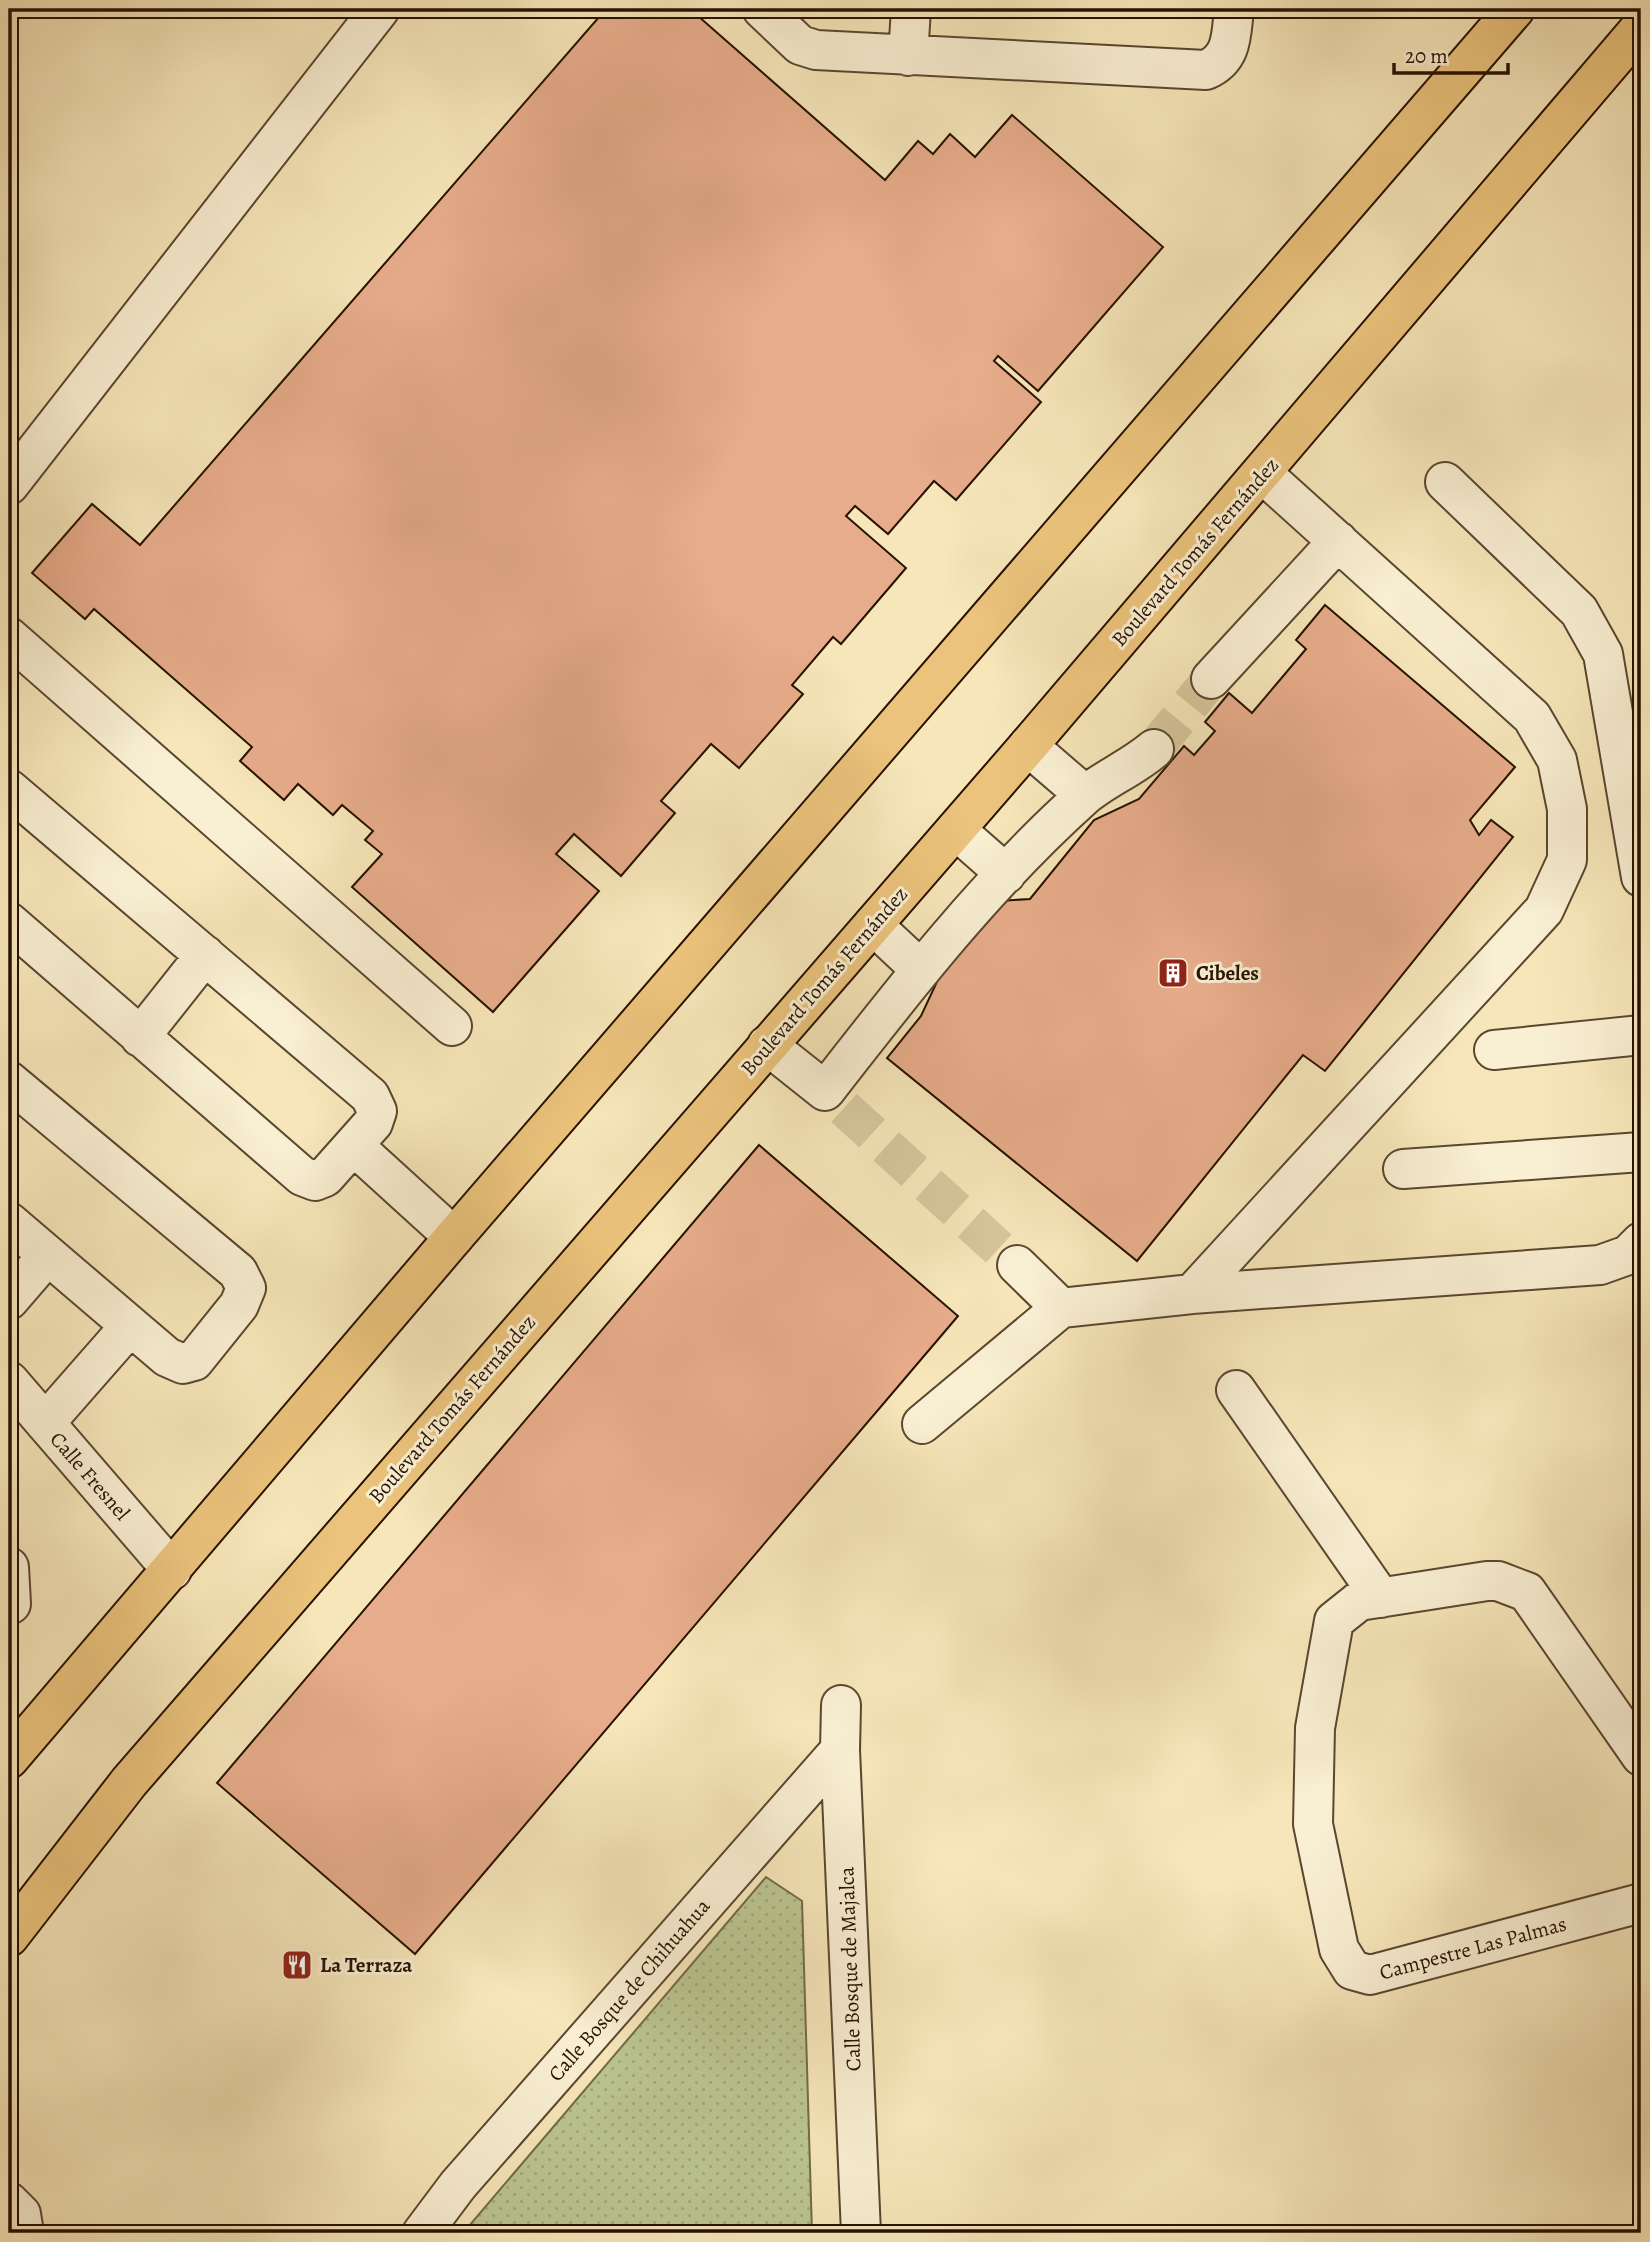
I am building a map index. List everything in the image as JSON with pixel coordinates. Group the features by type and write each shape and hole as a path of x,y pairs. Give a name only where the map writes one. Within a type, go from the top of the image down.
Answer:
{"main road":[{"path":"9,1759 454,1237 1515,9"},
{"name":"Boulevard Tomás Fernández","path":"9,1937 129,1782 1263,474 1641,27"}],"street":[{"path":"9,485 380,9"},
{"path":"762,9 800,45 816,50 1206,70 1221,61 1230,50 1234,9"},
{"path":"908,56 911,9"},
{"path":"1192,1294 1544,910 1567,860 1567,809 1557,760 1532,717 1263,474"},
{"path":"1445,482 1579,611 1602,654 1641,877"},
{"path":"1211,679 1338,541"},
{"path":"9,636 452,1026"},
{"path":"1028,746 1085,795"},
{"path":"767,1045 835,1099 920,969 1006,874 1085,795 1133,767 1154,749"},
{"path":"9,789 370,1096 377,1111 373,1122 325,1177 315,1181 302,1176 9,922"},
{"path":"956,830 1006,874"},
{"path":"873,925 920,969"},
{"path":"141,1037 205,955"},
{"path":"1494,1050 1641,1035"},
{"path":"9,1081 238,1272 246,1288 239,1305 194,1361 183,1364 167,1357 9,1222"},
{"path":"354,1146 454,1237"},
{"path":"1403,1169 1641,1152"},
{"path":"922,1424 1061,1308 1192,1294 1600,1265 1628,1255 1641,1242"},
{"path":"9,1300 47,1256"},
{"path":"1017,1265 1061,1308"},
{"path":"45,1423 130,1326"},
{"name":"Calle Fresnel","path":"9,1381 172,1570"},
{"path":"1236,1390 1381,1598"},
{"path":"9,1567 11,1604"},
{"name":"Campestre Las Palmas","path":"1641,1756 1527,1592 1498,1581 1487,1581 1351,1605 1334,1620 1315,1728 1313,1824 1344,1961 1352,1970 1370,1975 1641,1903"},
{"name":"Calle Bosque de Majalca","path":"841,1705 840,1750 861,2233"},
{"name":"Calle Bosque de Chihuahua","path":"422,2233 458,2185 840,1750"},
{"path":"9,2202 21,2214 24,2233"}],"green space":[{"path":"766,1877 802,1901 812,2233 463,2233"}],"building":[{"path":"606,9 690,9 885,180 918,141 933,154 950,134 975,157 1012,115 1163,247 1038,391 998,356 994,361 1041,402 956,500 934,481 888,534 855,506 846,516 906,568 841,644 833,637 792,685 803,694 739,768 711,744 661,801 675,813 621,876 574,834 556,854 599,891 493,1012 352,887 382,854 365,840 373,831 342,805 333,815 298,784 284,800 240,761 252,747 94,609 85,619 32,573 92,504 140,545"},
{"name":"Cibeles","path":"1325,605 1515,767 1470,820 1479,835 1491,820 1513,837 1325,1071 1303,1055 1137,1261 887,1058 921,1016 961,930 998,901 1030,899 1094,820 1139,799 1184,746 1194,755 1215,731 1205,722 1229,693 1252,713 1306,649 1296,640"},
{"path":"759,1145 958,1316 415,1954 217,1783"}],"tunnel":[{"path":"1154,749 1211,679"},
{"path":"844,1108 1017,1265"}],"place":[{"name":"Cibeles","path":"1173,973"},
{"name":"La Terraza","path":"297,1965"}]}
